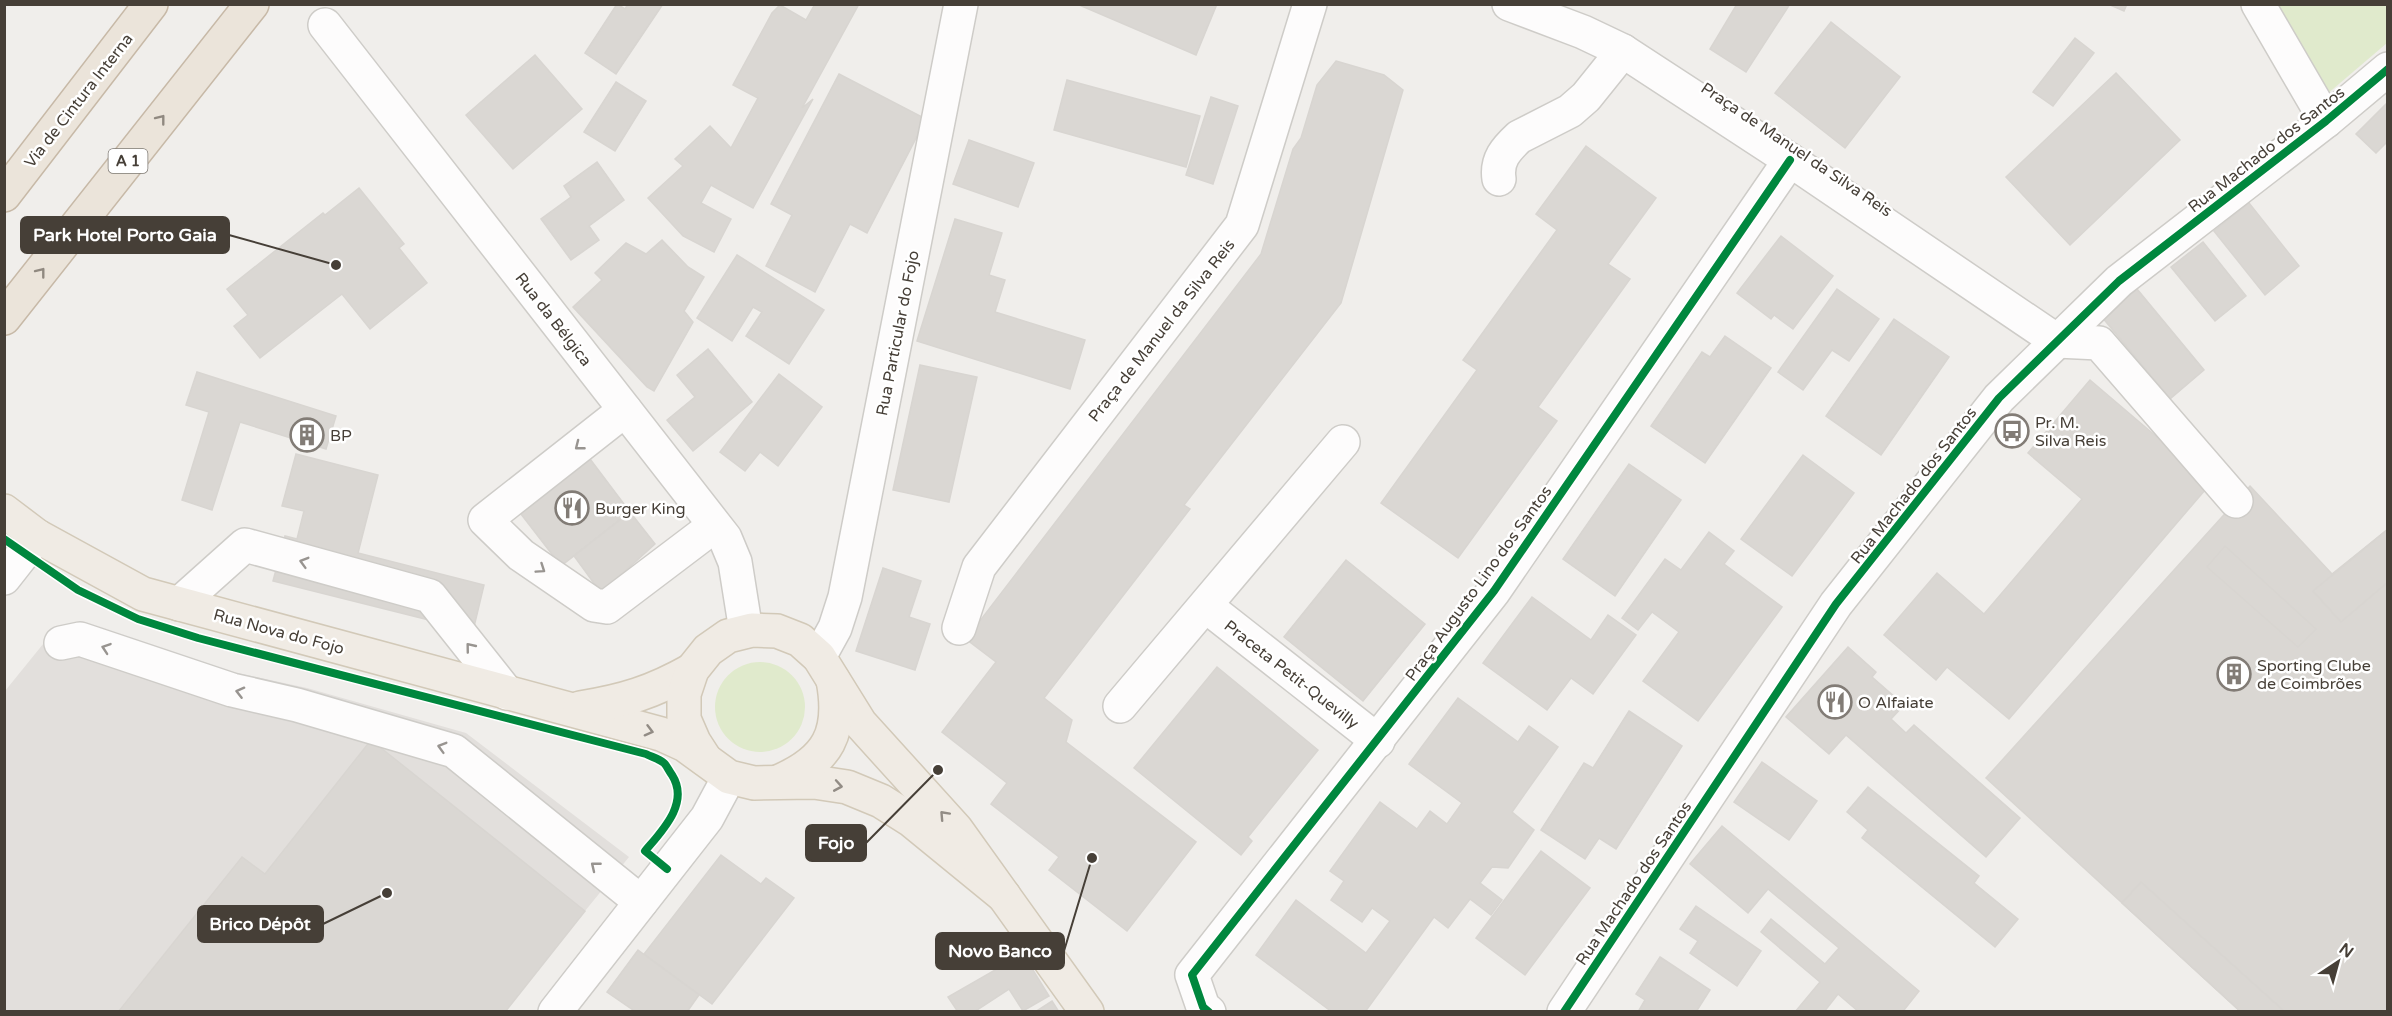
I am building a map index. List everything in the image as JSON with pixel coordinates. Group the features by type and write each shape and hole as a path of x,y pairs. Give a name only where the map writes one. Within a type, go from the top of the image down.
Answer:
{"highway":[{"name":"Via de Cintura Interna","path":"4,195 151,4"},
{"name":"A 1","path":"4,318 252,4"}],"main road":[{"name":"Rua Nova do Fojo","path":"4,511 37,536 143,594 572,710"},
{"path":"572,710 628,699 664,686 692,669 708,650 728,636 746,631 777,631 800,640 826,668 860,723 956,829 1087,1011"},
{"path":"780,781 803,771 822,753 834,730 837,704 826,668"},
{"path":"692,669 684,694 684,718 694,742 718,769"},
{"path":"572,710 661,734 685,745 718,769 754,783 814,782 847,787 881,801 911,820 1004,896"}],"street":[{"name":"Rua Particular do Fojo","path":"826,668 845,597 961,4"},
{"name":"Praça de Manuel da Silva Reis","path":"959,628 978,567 1242,225 1310,4"},
{"name":"Praça de Manuel da Silva Reis","path":"1509,4 1583,32 1623,51 1790,160 2058,341 2098,344 2236,501"},
{"path":"2258,4 2326,121"},
{"name":"Rua da Bélgica","path":"325,25 725,538 735,562 746,631"},
{"path":"1499,178 1499,162 1512,143 1519,137 1570,111 1586,97 1623,51"},
{"name":"Rua Machado dos Santos","path":"1564,1011 1836,604 1999,398 2119,281 2326,121 2388,69"},
{"name":"Praça Augusto Lino dos Santos","path":"1209,1011 1203,1007 1192,975 1494,591 1790,160"},
{"path":"625,410 485,520 521,555 594,605 607,608 714,526"},
{"path":"1120,706 1343,442"},
{"path":"4,578 37,536"},
{"path":"179,604 245,545 430,596 507,693"},
{"name":"Praceta Petit-Quevilly","path":"1206,606 1378,741"},
{"path":"62,643 80,639 232,690 297,705 454,751 641,903"},
{"path":"555,1011 707,818 718,769"}],"green space":[{"path":"2270,5 2387,5 2387,43 2326,95"},
{"path":"760,662 777,665 792,675 802,690 805,707 802,724 792,739 777,749 760,752 743,749 728,739 718,724 715,707 718,690 728,675 743,665"}],"shaded area":[{"path":"52,633 307,688 466,733 629,857 585,911 371,740 265,874 242,857 118,1011 5,1012 5,691"}],"building":[{"path":"617,4 625,9 628,4 663,4 616,74 585,53"},
{"path":"815,4 859,4 802,108 813,99 753,208 711,185 701,203 731,219 714,252 683,236 648,198 683,166 675,159 710,126 731,148 758,98 733,85 772,13 780,5 806,20"},
{"path":"1077,4 1217,4 1196,55"},
{"path":"1737,4 1790,4 1746,72 1710,49"},
{"path":"2108,4 2127,4 2124,11"},
{"path":"1831,22 1900,77 1845,148 1775,93"},
{"path":"2075,38 2094,53 2053,106 2033,92"},
{"path":"535,55 582,109 513,169 466,115"},
{"path":"1336,61 1384,75 1403,90 1341,303 1184,505 1190,509 1044,698 1072,720 1066,742 1196,842 1127,931 1049,870 1059,857 991,804 1007,783 942,732 996,662 966,639 1261,254 1293,149 1301,138 1317,85"},
{"path":"2116,73 2180,140 2070,245 2006,177"},
{"path":"839,74 926,119 867,233 850,224 815,292 766,266 792,215 771,204"},
{"path":"1067,80 1200,116 1186,167 1054,130"},
{"path":"616,82 646,101 615,151 584,132"},
{"path":"1211,97 1238,106 1213,184 1186,175"},
{"path":"2388,102 2388,141 2376,153 2356,134"},
{"path":"969,140 1034,163 1018,207 953,184"},
{"path":"1586,146 1656,198 1608,264 1630,279 1538,407 1557,421 1458,558 1381,503 1477,370 1463,360 1557,230 1536,214"},
{"path":"597,162 624,200 589,226 599,240 571,260 541,219 571,197 564,186"},
{"path":"359,188 404,244 399,248 427,283 370,329 342,294 260,358 234,326 248,315 227,289 323,213 325,215"},
{"path":"2249,203 2299,266 2265,295 2214,231"},
{"path":"955,219 1002,233 989,275 1005,280 995,312 1085,340 1070,389 917,341"},
{"path":"1781,236 1833,276 1793,329 1774,315 1771,319 1737,293"},
{"path":"662,240 688,267 704,277 684,311 693,322 654,391 647,387 573,307 602,280 595,273 626,243 646,254"},
{"path":"2203,242 2246,296 2215,321 2171,267"},
{"path":"737,255 824,310 789,364 746,336 762,312 753,307 732,341 697,318"},
{"path":"1837,289 1879,319 1849,361 1832,350 1803,390 1778,372"},
{"path":"2137,289 2204,370 2170,399 2102,317"},
{"path":"1894,319 1949,357 1881,455 1826,416"},
{"path":"1725,336 1771,368 1705,463 1651,426 1702,352 1710,357"},
{"path":"708,349 752,402 693,451 667,420 695,397 677,375"},
{"path":"920,365 977,377 949,502 893,490"},
{"name":"BP","path":"197,372 336,416 326,449 240,422 212,510 182,500 209,412 186,405"},
{"path":"779,374 822,407 778,466 760,452 745,471 720,452"},
{"path":"2090,380 2211,483 2009,719 1947,667 1936,680 1884,635 1937,573 1984,614 2082,499 2028,453"},
{"name":"Burger King","path":"584,451 630,512 561,566 514,505"},
{"name":"BP","path":"296,454 378,475 358,553 484,585 473,631 273,581 285,536 297,539 304,511 282,506"},
{"path":"1803,455 1854,493 1792,576 1741,539"},
{"path":"1629,464 1681,500 1615,596 1563,559"},
{"name":"Sporting Clube de Coimbrões","path":"2250,486 2332,574 2388,529 2388,1012 2241,1012 1986,778"},
{"path":"630,512 655,544 601,593 574,556"},
{"path":"2388,529 2388,582 2341,622 2313,591"},
{"path":"1709,532 1734,551 1724,564 1782,607 1698,721 1643,681 1679,632 1652,612 1638,630 1622,618 1665,559 1681,570"},
{"path":"2225,546 2316,629 2298,647 2207,567"},
{"path":"1346,560 1425,624 1363,701 1284,637"},
{"path":"883,568 921,581 909,617 930,624 915,670 856,651"},
{"path":"1532,597 1591,640 1608,615 1636,635 1593,694 1571,678 1547,710 1483,663"},
{"path":"1848,647 1876,672 1872,677 1904,705 1891,719 1906,733 1914,725 2020,818 1986,857 1846,735 1829,754 1786,717"},
{"path":"1217,667 1318,750 1248,837 1252,841 1241,855 1134,768"},
{"path":"1458,698 1518,742 1529,726 1558,747 1512,812 1534,830 1508,868 1492,867 1480,883 1502,900 1491,915 1470,899 1448,928 1434,917 1365,1012 1332,1012 1256,955 1296,900 1366,953 1390,921 1372,908 1362,922 1331,900 1344,881 1330,871 1380,802 1417,829 1430,811 1447,824 1462,803 1409,764"},
{"path":"1629,711 1682,746 1616,849 1599,838 1585,859 1541,830 1584,763 1593,768"},
{"path":"371,740 585,911 505,1012 118,1012 242,857 265,874"},
{"path":"1762,762 1817,801 1789,840 1734,802"},
{"path":"1868,787 1979,876 1974,883 2018,919 1995,947 1862,838 1868,830 1847,812"},
{"path":"1722,826 1919,991 1904,1010 1906,1012 1859,1012 1838,994 1824,1012 1795,1012 1820,982 1761,932 1771,919 1825,964 1839,948 1768,889 1748,913 1690,864"},
{"path":"1541,851 1590,888 1525,975 1476,938"},
{"path":"721,855 761,884 766,878 794,898 712,1004 644,954"},
{"path":"2141,882 2285,1012 2241,1012 2122,903"},
{"path":"1696,906 1761,951 1737,986 1690,953 1698,941 1680,929"},
{"path":"638,950 699,995 687,1012 636,1012 607,992"},
{"path":"1023,954 1049,996 1023,1011 1009,989 974,1012 958,1012 948,997"},
{"path":"1660,957 1710,990 1696,1012 1638,1012 1645,1000 1636,994"},
{"path":"1052,1001 1059,1012 1035,1012"}],"cycle path":[{"path":"1564,1012 1836,604 1999,398 2119,281 2326,121 2388,69"},
{"path":"1209,1012 1203,1007 1192,975 1494,591 1790,160"},
{"path":"4,539 78,590 138,619 198,638 658,759 664,763 672,775 677,785 678,796 672,816 645,851 667,869"}],"place":[{"name":"Park Hotel Porto Gaia","path":"336,265"},
{"name":"Pr. M. Silva Reis","path":"2012,431"},
{"name":"BP","path":"307,435"},
{"name":"Burger King","path":"572,508"},
{"name":"Sporting Clube de Coimbrões","path":"2234,674"},
{"name":"O Alfaiate","path":"1835,702"},
{"name":"Fojo","path":"938,770"},
{"name":"Novo Banco","path":"1092,858"},
{"name":"Brico Dépôt","path":"387,893"}]}
